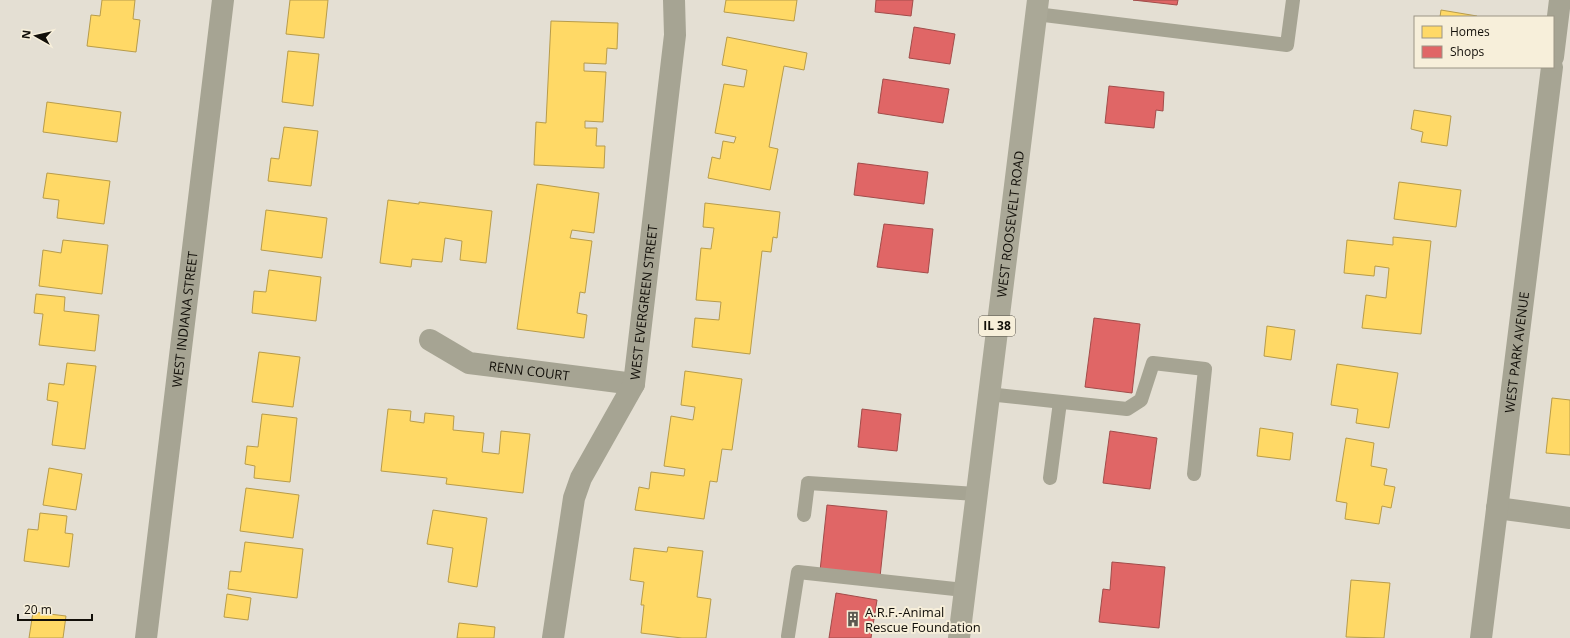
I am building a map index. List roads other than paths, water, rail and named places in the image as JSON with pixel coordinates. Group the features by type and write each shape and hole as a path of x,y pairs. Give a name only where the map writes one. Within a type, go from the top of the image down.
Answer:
{"main road":[{"name":"WEST ROOSEVELT ROAD","path":"958,638 1037,7"}],"street":[{"name":"WEST INDIANA STREET","path":"146,638 222,0"},
{"name":"WEST EVERGREEN STREET","path":"553,638 574,498 581,478 634,384 675,35 674,0"},
{"path":"1554,49 1560,0"},
{"name":"WEST PARK AVENUE","path":"1481,638 1552,68"},
{"name":"RENN COURT","path":"430,340 469,363 634,384"},
{"path":"1497,508 1570,518"}],"lane":[{"path":"1037,7 1287,45 1293,0"},
{"path":"988,394 1127,409 1141,400 1153,363 1205,369 1194,474"},
{"path":"1050,478 1060,402"},
{"path":"804,515 808,483 976,494"},
{"path":"788,636 798,572 964,590"}],"place":[{"name":"A.R.F.-Animal Rescue Foundation","path":"853,619"}]}
